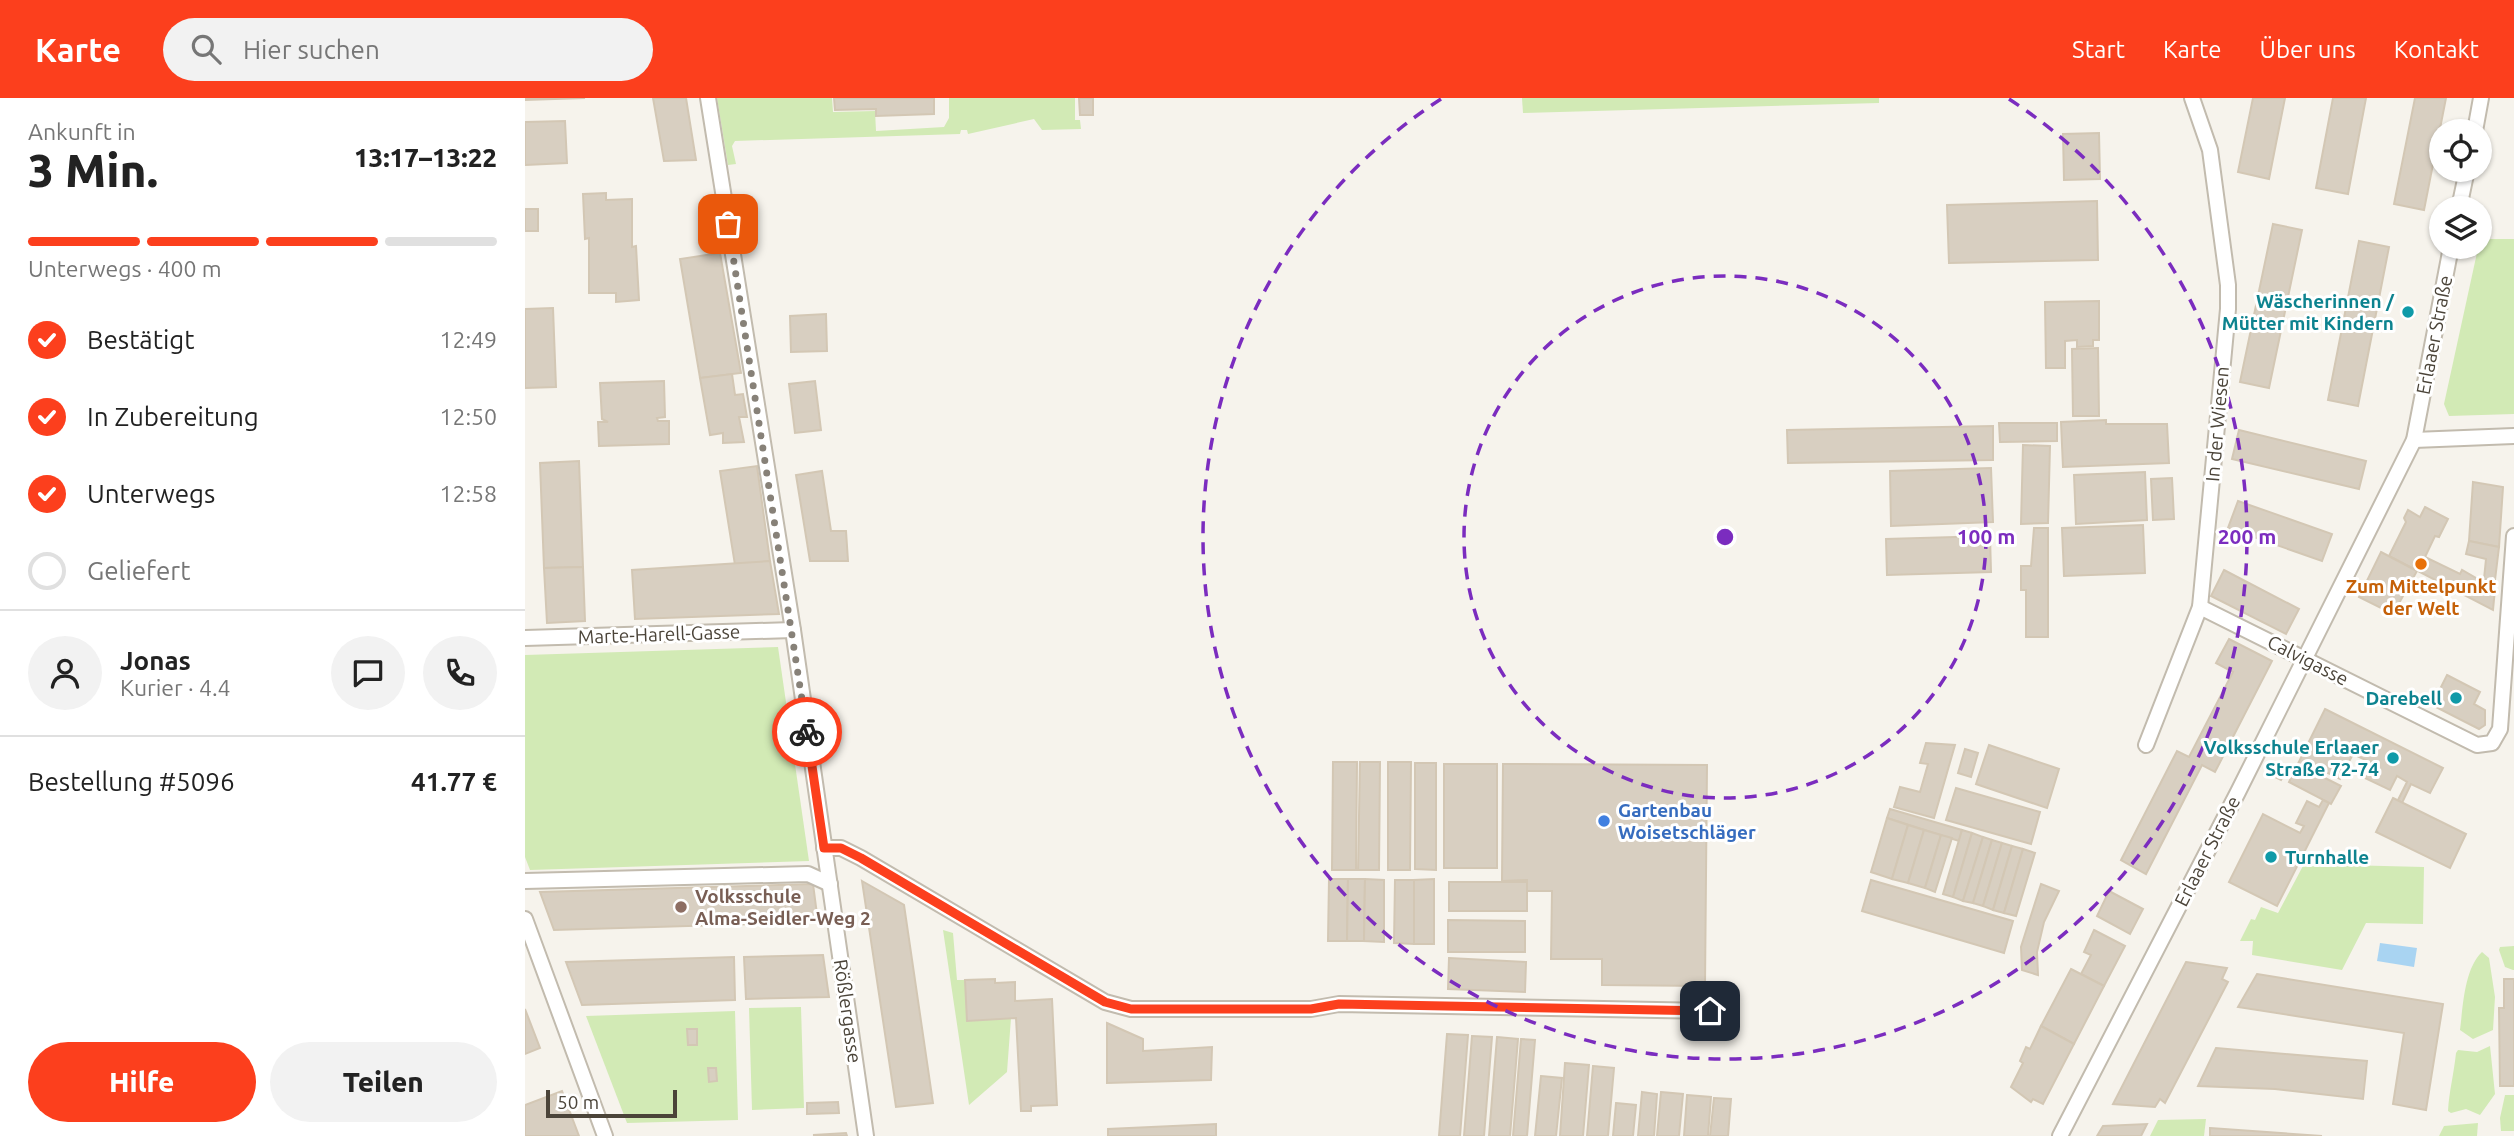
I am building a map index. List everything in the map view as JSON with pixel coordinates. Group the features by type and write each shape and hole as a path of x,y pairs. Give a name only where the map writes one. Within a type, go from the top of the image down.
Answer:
{"street":[{"name":"Rößlergasse","path":"708,98 793,630 866,1136"},
{"name":"In der Wiesen","path":"2146,744 2200,607 2228,299 2210,150 2192,98"},
{"path":"2477,119 2481,98"},
{"name":"Erlaaer Straße","path":"2060,1136 2414,440 2449,259"},
{"path":"2414,440 2514,436"},
{"name":"Calvigasse","path":"2200,607 2477,745 2492,743 2500,729 2514,536"},
{"name":"Marte-Harell-Gasse","path":"525,638 793,630"},
{"path":"824,848 841,848 861,858 1105,1002 1131,1009 1311,1009 1339,1004 1710,1011"},
{"path":"525,881 808,874 830,884"},
{"path":"525,919 605,1136"}],"green space":[{"path":"717,98 832,98 833,112 875,111 876,131 944,127 949,118 949,98 1075,98 1075,120 1080,120 1081,129 1042,130 1034,119 968,134 967,130 961,130 960,134 735,141 732,146 736,164 728,165"},
{"path":"1522,98 1879,98 1879,103 1523,113"},
{"path":"2492,239 2514,239 2514,414 2449,416 2444,404 2476,259 2492,259"},
{"path":"778,647 809,861 530,870 525,857 525,655"},
{"path":"2304,864 2424,867 2423,924 2366,923 2342,970 2252,955 2253,941 2240,941 2251,919 2255,920 2261,907 2278,913"},
{"path":"943,930 953,933 957,980 965,980 967,1021 1011,1018 1007,1072 969,1105"},
{"path":"2514,946 2513,970 2505,967 2499,950 2500,947"},
{"path":"2482,952 2489,958 2495,997 2493,1030 2473,1039 2460,1030 2468,978"},
{"path":"801,1007 804,1108 752,1110 749,1008"},
{"path":"735,1011 738,1120 627,1123 586,1016"},
{"path":"2490,1046 2495,1094 2480,1115 2466,1109 2451,1113 2448,1111 2456,1053 2458,1050 2477,1052"},
{"path":"2505,1095 2514,1095 2514,1131 2501,1131 2500,1118"},
{"path":"2206,1119 2204,1136 2150,1136 2158,1120"},
{"path":"2478,1123 2477,1136 2439,1136 2444,1126"}],"water":[{"path":"2380,943 2417,948 2414,967 2377,961"}],"building":[{"path":"525,98 585,98 525,100"},
{"path":"653,98 686,98 696,160 664,161"},
{"path":"834,98 934,98 934,114 876,116 876,109 835,110"},
{"path":"1079,98 1093,98 1093,115 1080,115"},
{"path":"2253,98 2285,98 2269,179 2238,172"},
{"path":"2333,98 2366,98 2348,194 2316,188"},
{"path":"2415,98 2446,98 2442,119 2429,119 2430,182 2424,210 2394,204"},
{"path":"565,121 567,163 525,165 525,122"},
{"path":"2099,133 2100,179 2064,180 2063,134"},
{"path":"606,193 606,200 632,199 632,247 636,246 639,300 616,302 616,293 589,293 589,238 585,239 583,194"},
{"path":"2097,201 2098,260 1949,263 1947,205"},
{"path":"525,209 538,209 538,231 525,231"},
{"path":"2273,224 2302,230 2269,388 2240,382"},
{"path":"2359,241 2389,247 2358,406 2328,400"},
{"path":"720,253 741,373 700,378 680,259"},
{"path":"2099,301 2099,340 2093,340 2093,346 2077,347 2077,340 2065,341 2065,368 2046,368 2045,302"},
{"path":"553,308 556,387 525,388 525,309"},
{"path":"826,314 827,351 791,352 790,316"},
{"path":"2098,348 2099,416 2073,416 2072,349"},
{"path":"732,374 735,395 743,394 747,417 739,417 744,442 723,443 723,433 710,435 700,378"},
{"path":"664,381 665,417 657,418 658,421 669,421 669,444 599,446 598,422 608,422 602,419 600,383"},
{"path":"815,381 821,430 795,433 789,384"},
{"path":"2106,420 2106,424 2167,424 2169,463 2063,467 2061,422"},
{"path":"1999,423 2057,423 2057,441 2000,442"},
{"path":"1993,426 1993,460 1788,463 1787,430"},
{"path":"2239,430 2366,461 2359,489 2232,459"},
{"path":"2023,445 2050,446 2048,523 2021,524"},
{"path":"579,461 583,567 544,568 540,463"},
{"path":"757,466 770,561 735,565 720,471"},
{"path":"1991,468 1993,522 1891,526 1890,471"},
{"path":"822,471 831,531 846,531 848,561 810,561 796,475"},
{"path":"2145,472 2147,520 2076,524 2074,475"},
{"path":"2172,478 2174,519 2153,520 2151,479"},
{"path":"2473,482 2503,487 2499,547 2469,541"},
{"path":"2238,501 2332,534 2322,561 2228,528"},
{"name":"Zum Mittelpunkt der Welt","path":"2425,507 2448,519 2439,537 2435,536 2425,557 2460,574 2462,570 2495,589 2493,610 2389,556 2406,522 2404,518 2408,510 2420,517"},
{"path":"2143,525 2145,573 2064,576 2062,528"},
{"path":"2034,528 2048,528 2048,637 2026,637 2026,590 2021,590 2021,566 2031,566"},
{"path":"1990,536 1991,572 1887,575 1886,539"},
{"path":"2469,541 2499,547 2495,580 2484,579 2486,559 2466,554"},
{"path":"2381,552 2417,571 2393,614 2359,597"},
{"path":"770,561 779,614 635,619 632,570"},
{"path":"583,567 585,621 547,623 544,568"},
{"path":"2224,570 2299,609 2286,634 2211,596"},
{"path":"2229,639 2272,661 2215,772 2202,765 2146,874 2121,860 2177,751 2189,757 2233,672 2216,663"},
{"name":"Darebell","path":"2447,675 2480,692 2474,704 2485,710 2485,725 2479,729 2432,705"},
{"name":"Volksschule Erlaaer Straße 72-74","path":"2325,709 2443,768 2430,793 2411,784 2402,803 2398,800 2407,782 2397,776 2390,790 2365,778 2372,763 2353,754 2340,779 2324,771 2321,776 2341,786 2331,804 2289,782"},
{"path":"1926,743 1955,745 1934,818 1894,807 1900,787 1920,792 1928,764 1920,763"},
{"path":"1989,745 2059,769 2047,808 1976,784"},
{"path":"1965,749 1978,753 1971,777 1958,773"},
{"path":"1333,762 1357,762 1356,870 1332,870"},
{"path":"1360,762 1380,762 1379,870 1358,870"},
{"path":"1388,762 1411,762 1410,870 1388,870"},
{"path":"1415,763 1436,763 1436,870 1415,869"},
{"path":"2275,763 2287,769 2281,780 2269,774"},
{"path":"1444,764 1497,764 1497,868 1444,868"},
{"name":"Gartenbau Woisetschläger","path":"1503,764 1707,765 1705,986 1602,985 1602,959 1551,959 1552,891 1527,891 1527,880 1502,881"},
{"path":"1956,788 2040,812 2031,844 1946,820"},
{"path":"2393,798 2466,834 2450,868 2376,832"},
{"name":"Turnhalle","path":"2323,800 2329,803 2277,906 2229,882 2263,814 2300,833 2304,826 2296,823 2307,801 2319,807"},
{"path":"1890,809 1962,830 1959,841 1887,818"},
{"path":"1887,818 1908,825 1892,879 1871,872"},
{"path":"1908,825 1924,830 1908,883 1892,879"},
{"path":"1924,830 1941,835 1925,888 1908,883"},
{"path":"1962,830 1972,833 1953,897 1943,894"},
{"path":"1972,833 1983,837 1963,901 1953,897"},
{"path":"1941,835 1952,838 1935,892 1925,888"},
{"path":"1983,837 1992,840 1973,903 1963,901"},
{"path":"1992,840 2002,843 1983,906 1973,903"},
{"path":"2002,843 2012,846 1993,910 1983,906"},
{"path":"2012,846 2023,849 2004,913 1993,910"},
{"path":"2023,849 2035,853 2016,916 2004,913"},
{"path":"1329,879 1348,879 1347,941 1328,941"},
{"path":"1348,879 1365,879 1364,941 1347,941"},
{"path":"1365,879 1384,880 1384,942 1364,941"},
{"path":"1434,879 1434,944 1414,944 1414,880"},
{"path":"1395,880 1414,880 1414,944 1394,943"},
{"path":"1871,880 2013,921 2004,953 1862,911"},
{"path":"862,881 904,905 933,1103 896,1107"},
{"path":"1449,882 1527,882 1527,911 1449,911"},
{"name":"Volksschule Alma-Seidler-Weg 2","path":"813,884 818,922 554,930 540,892"},
{"path":"2041,884 2059,891 2044,922 2037,952 2038,975 2022,970 2021,947"},
{"path":"2109,891 2143,909 2130,934 2097,916"},
{"path":"1448,920 1525,921 1525,952 1448,952"},
{"path":"2094,930 2125,946 2104,986 2081,974 2091,955 2084,952"},
{"path":"823,955 829,997 746,999 744,957"},
{"path":"734,957 735,1000 582,1005 566,962"},
{"path":"1449,958 1526,962 1525,992 1448,989"},
{"path":"2186,962 2227,968 2222,979 2228,982 2165,1103 2160,1099 2155,1107 2113,1104"},
{"path":"2071,969 2104,986 2074,1044 2041,1026"},
{"path":"2257,974 2443,1004 2426,1110 2393,1104 2404,1033 2238,1007"},
{"path":"995,979 995,983 1015,982 1015,1001 1052,999 1057,1105 1031,1106 1031,1111 1021,1111 1016,1018 967,1021 965,980"},
{"path":"2504,979 2514,979 2514,1086 2500,1086 2499,1008 2504,1008"},
{"path":"525,1009 540,1048 525,1054"},
{"path":"1107,1023 1143,1039 1143,1051 1212,1047 1211,1080 1107,1083"},
{"path":"2041,1026 2074,1044 2043,1104 2033,1099 2031,1102 2011,1087 2023,1063 2020,1061 2026,1047 2030,1049"},
{"path":"687,1029 697,1029 697,1045 688,1045"},
{"path":"1447,1034 1468,1035 1460,1136 1439,1136"},
{"path":"1472,1036 1492,1037 1484,1136 1464,1136"},
{"path":"1497,1037 1518,1039 1510,1136 1489,1136"},
{"path":"1521,1039 1535,1040 1527,1136 1513,1136"},
{"path":"2216,1048 2367,1061 2363,1099 2275,1089 2198,1086"},
{"path":"1565,1063 1589,1065 1583,1136 1560,1136"},
{"path":"1593,1066 1614,1068 1608,1136 1587,1136"},
{"path":"708,1068 716,1068 717,1081 709,1082"},
{"path":"1541,1076 1562,1078 1556,1136 1535,1136"},
{"path":"562,1091 579,1136 525,1136 525,1105"},
{"path":"1642,1092 1657,1094 1654,1136 1638,1136"},
{"path":"1661,1092 1683,1094 1679,1136 1657,1136"},
{"path":"1687,1095 1711,1097 1708,1136 1684,1136"},
{"path":"1714,1098 1731,1099 1728,1136 1710,1136"},
{"path":"838,1102 839,1113 807,1114 807,1103"},
{"path":"1616,1103 1636,1105 1633,1136 1613,1136"},
{"path":"1216,1124 1216,1136 1108,1136 1108,1129"},
{"path":"2147,1124 2141,1136 2097,1136 2103,1126"},
{"path":"2210,1128 2322,1136 2210,1136"},
{"path":"846,1133 847,1136 813,1135"}],"way so far":[{"path":"728,224 807,732"}],"place":[{"name":"Wäscherinnen / Mütter mit Kindern","path":"2408,312"},
{"name":"Zum Mittelpunkt der Welt","path":"2421,564"},
{"name":"Darebell","path":"2456,698"},
{"name":"Volksschule Erlaaer Straße 72-74","path":"2393,758"},
{"name":"Gartenbau Woisetschläger","path":"1604,821"},
{"name":"Turnhalle","path":"2271,857"},
{"name":"Volksschule Alma-Seidler-Weg 2","path":"681,907"}],"route":[{"path":"807,732 824,848 841,848 861,858 1105,1002 1131,1009 1311,1009 1339,1004 1710,1011"}]}
